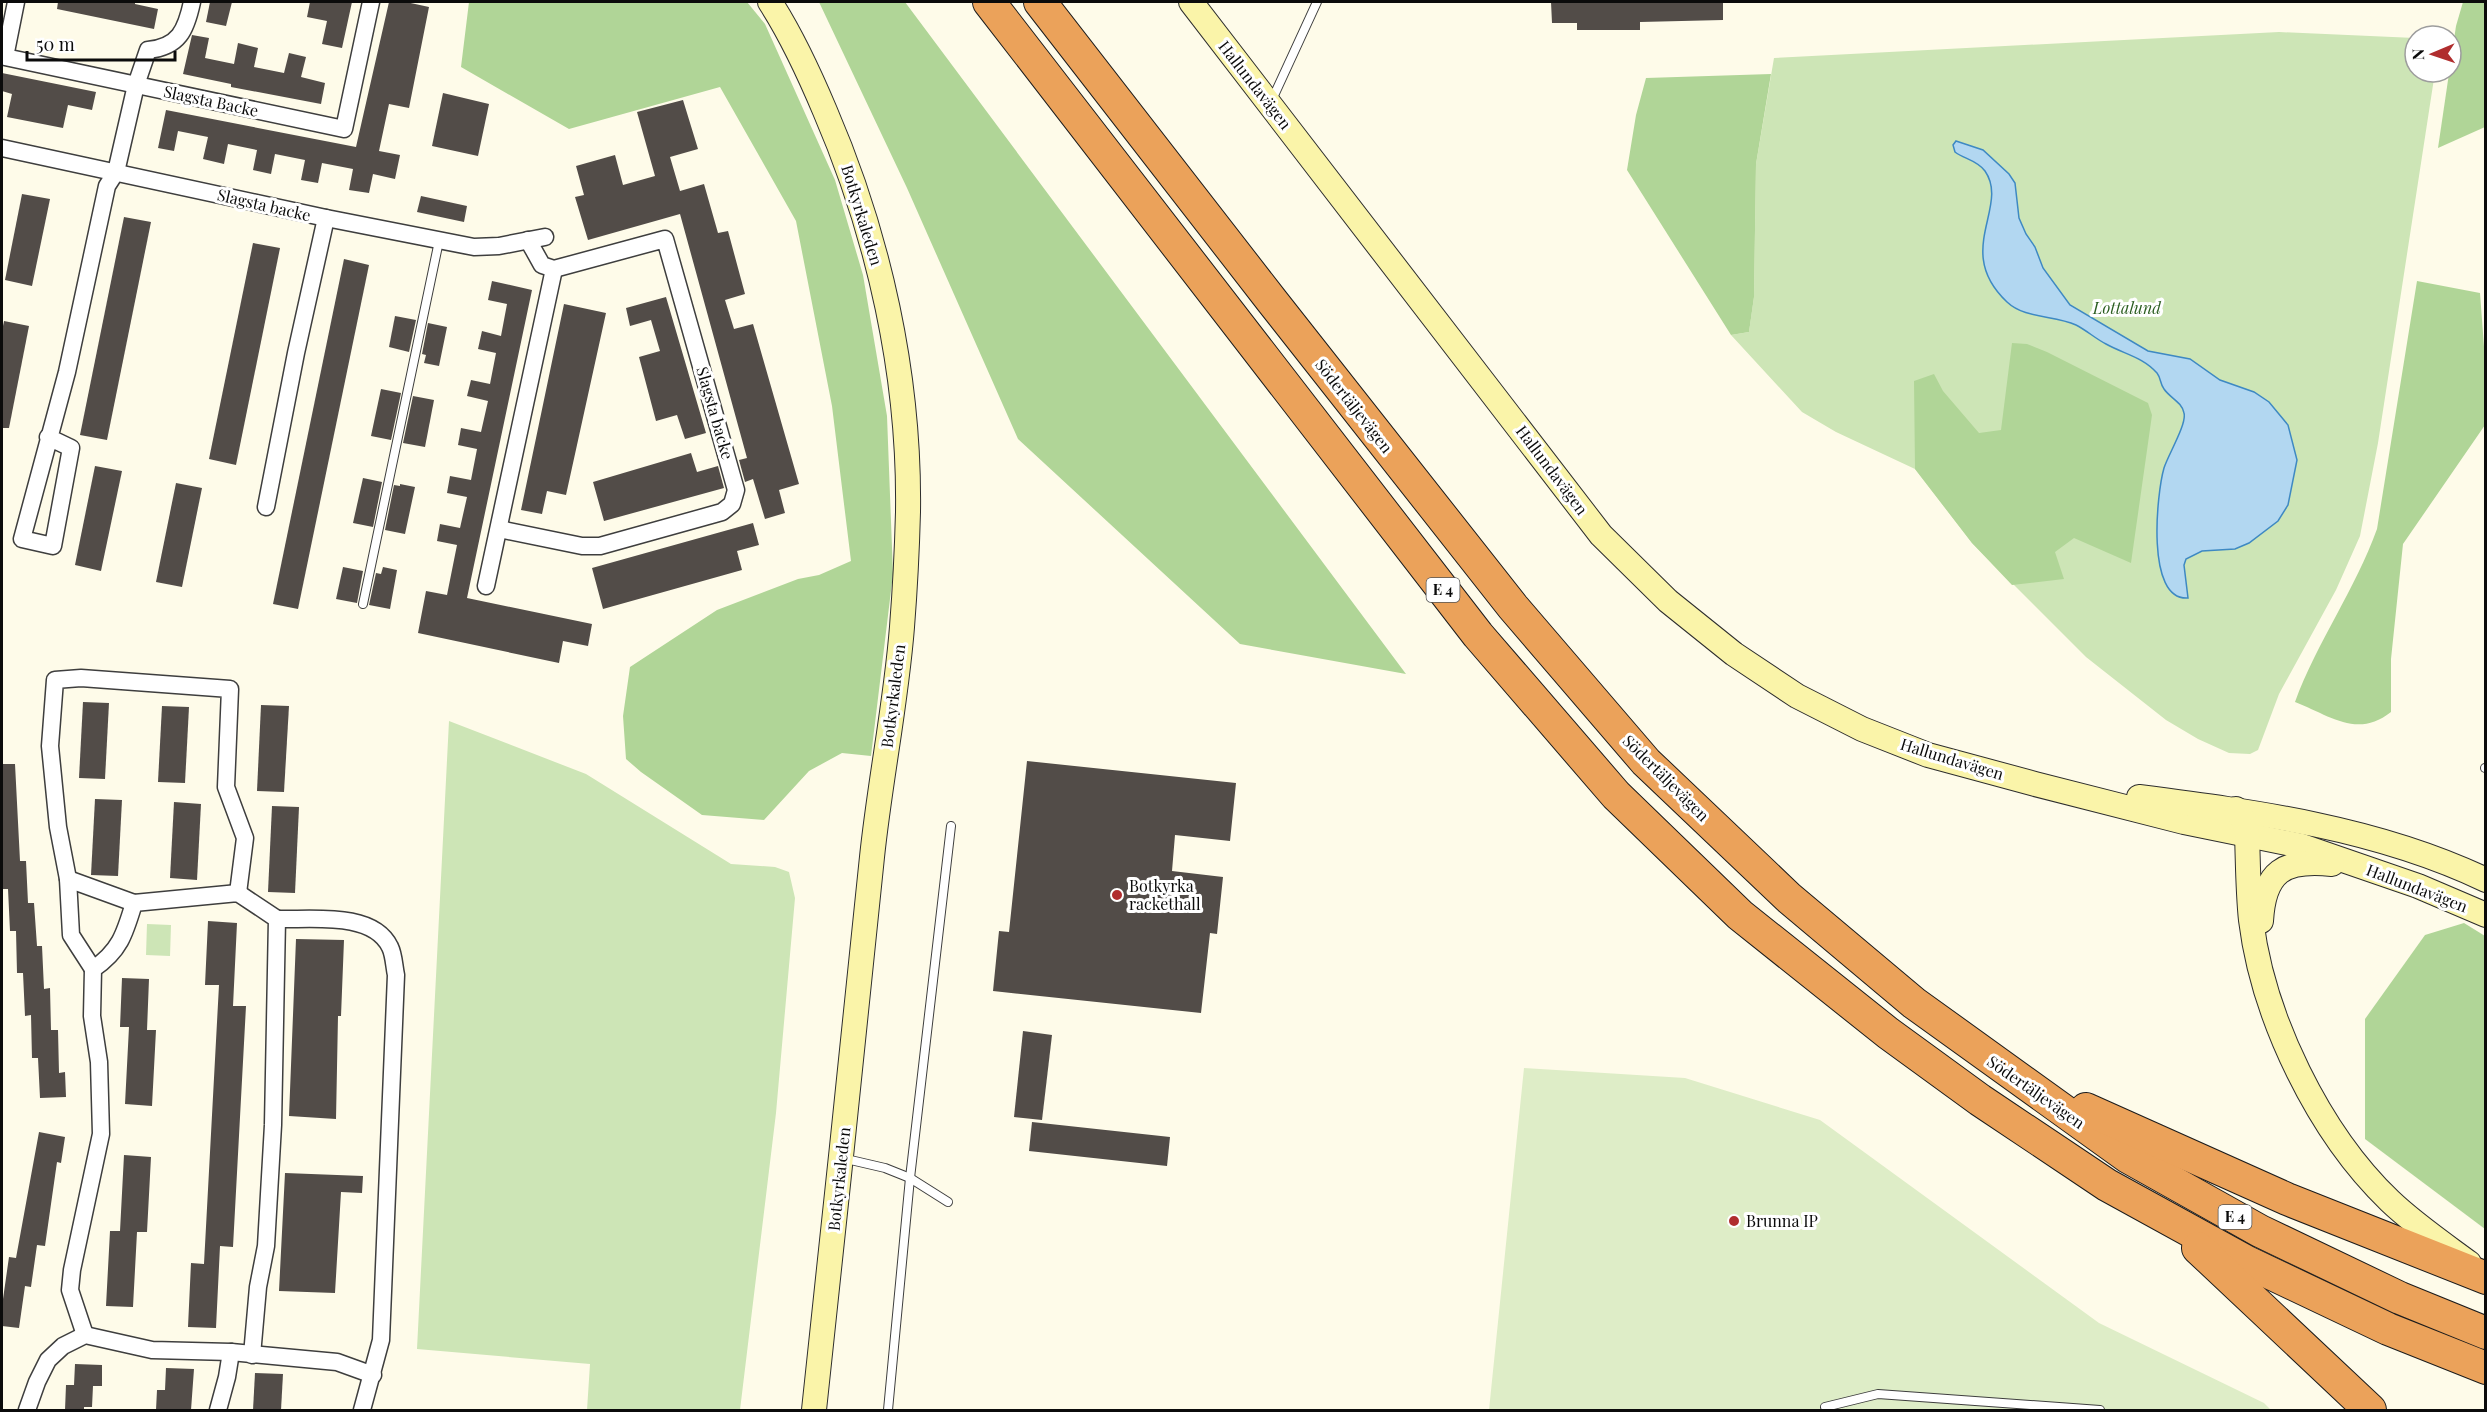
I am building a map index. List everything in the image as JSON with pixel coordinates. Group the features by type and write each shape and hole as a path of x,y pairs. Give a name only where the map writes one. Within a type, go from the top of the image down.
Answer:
{"highway":[{"name":"E 4","path":"989,2 1470,626 1616,795 1740,915 1888,1033 1980,1100 2077,1165 2169,1221 2247,1262 2388,1329 2486,1368"},
{"name":"Södertäljevägen","path":"1040,2 1279,311 1513,607 1646,762 1789,898 1914,1004 2128,1156 2260,1231 2400,1299 2486,1333"},
{"path":"2002,1068 2115,1123 2277,1194 2486,1276"},
{"path":"2169,1221 2370,1410"}],"main road":[{"name":"Botkyrkaleden","path":"770,2 811,78 837,139 862,210 887,308 900,391 908,511 902,631 873,844 814,1410"},
{"name":"Hallundavägen","path":"1191,2 1601,535 1668,601 1734,654 1797,696 1862,729 1928,755 2184,822 2302,846 2418,886 2486,915"},
{"name":"Hallundavägen","path":"2035,784 2236,810 2347,831 2412,851 2486,880"},
{"path":"2236,810 2244,821 2247,834 2251,921 2262,972 2278,1024 2298,1074 2326,1121 2358,1166 2423,1230 2486,1276"},
{"path":"2262,972 2263,902 2273,877 2289,866 2307,861 2360,866"}],"street":[{"name":"Slagsta Backe","path":"16,2 5,57 344,129 371,2"},
{"path":"48,437 71,448 53,546 22,539 48,437 67,372 107,186 116,172 136,85 148,50 165,48 187,27 192,2"},
{"name":"Slagsta backe","path":"2,148 326,218 474,247 499,246 545,237"},
{"path":"266,507 296,353 326,218"},
{"name":"Slagsta backe","path":"499,529 582,546 600,546 722,512 732,504 735,498 736,490 665,239 554,269"},
{"path":"486,586 554,269 542,266 528,240"},
{"path":"85,1335 70,1290 72,1270 100,1134 99,1062 92,1016 93,969 71,934 68,879 58,827 50,746 55,680 81,678 230,689 226,787 245,838 238,893"},
{"path":"68,879 134,903 238,893 277,919 355,921 374,928 390,947 396,986 381,1340 362,1410"},
{"path":"93,969 108,960 119,945 134,903"},
{"path":"252,1355 258,1287 266,1235 273,1114 277,919"},
{"path":"27,1410 48,1360 63,1346 85,1335 152,1350 231,1352 337,1362 373,1375"},
{"path":"218,1410 231,1352"}],"lane":[{"path":"1270,104 1317,2"},
{"path":"363,604 439,241"},
{"path":"888,1410 910,1178 951,826"},
{"path":"842,1158 885,1168 910,1178 948,1202"},
{"path":"1825,1407 1878,1394 2100,1410"}],"green space":[{"path":"469,2 747,2 765,24 835,180 863,275 887,416 893,574 871,756 842,753 809,771 764,820 702,815 641,772 626,759 623,716 630,667 717,610 798,579 819,575 851,561 832,406 796,221 720,87 569,129 461,67"},
{"path":"819,2 905,2 1406,674 1240,644 1018,439 907,188"},
{"path":"2463,2 2485,2 2485,127 2438,148 2447,84 2463,84 2463,24 2457,24"},
{"name":"Lottalund","path":"2279,32 2403,37 2403,84 2433,84 2378,443 2360,536 2336,590 2279,694 2258,750 2250,754 2229,753 2198,739 2166,720 2086,657 1972,543 1915,469 1836,432 1802,412 1731,335 1749,332 1754,297 1756,164 1774,58"},
{"path":"1771,74 1756,164 1754,297 1749,332 1731,335 1627,170 1636,115 1646,78"},
{"path":"2417,281 2480,293 2485,360 2485,425 2403,544 2391,659 2391,712 2379,720 2366,724 2355,724 2331,718 2295,702 2377,529"},
{"path":"2012,343 2027,344 2047,352 2148,403 2152,415 2131,563 2074,538 2055,552 2064,579 2012,585 1972,543 1915,469 1914,381 1934,374 1943,391 1979,433 2001,430"},
{"path":"449,721 586,774 731,864 775,867 789,872 795,898 776,1113 740,1410 587,1410 590,1364 417,1349"},
{"path":"2464,923 2485,936 2485,1229 2365,1139 2365,1019 2425,935"},
{"path":"147,924 171,925 170,956 146,955"},
{"name":"Brunna IP","path":"1524,1068 1685,1078 1820,1120 2099,1323 2264,1403 2271,1410 1489,1410"}],"water":[{"path":"1956,141 1983,150 2009,174 2015,183 2019,218 2026,234 2035,247 2043,268 2070,305 2148,351 2190,359 2220,380 2254,392 2269,402 2288,425 2297,460 2288,505 2278,521 2249,543 2235,549 2202,551 2186,559 2184,565 2188,598 2174,594 2165,582 2157,543 2161,481 2166,462 2183,424 2183,409 2164,389 2157,373 2146,363 2102,342 2076,325 2022,311 2007,302 1992,283 1984,265 1983,248 1991,185 1982,167 1955,152 1953,145"}],"building":[{"path":"58,2 135,2 135,4 158,9 154,29 57,9"},
{"path":"210,2 232,2 226,26 206,22"},
{"path":"310,2 352,2 342,48 322,44 327,21 307,17"},
{"path":"389,2 406,2 429,7 409,108 389,104 379,151 400,155 395,179 373,174 369,193 349,190 353,169 322,163 318,183 301,180 305,160 275,154 271,174 253,170 257,150 228,144 224,164 203,159 208,137 178,131 174,151 158,148 166,110 356,147"},
{"path":"1551,2 1723,2 1723,20 1640,22 1640,30 1577,30 1577,23 1552,23"},
{"path":"192,35 209,38 205,58 234,64 238,43 258,48 254,67 284,73 289,53 306,57 301,77 325,83 321,104 231,87 231,84 183,74"},
{"path":"2,73 96,92 92,110 68,105 63,128 7,117 12,94 2,91"},
{"path":"443,93 489,104 478,156 432,146"},
{"path":"683,100 698,149 670,157 680,191 704,184 718,233 728,231 745,294 725,300 734,329 753,324 799,484 779,490 785,513 765,519 753,479 745,482 739,460 747,458 680,214 588,240 575,197 584,195 576,166 615,155 623,185 655,176 637,112"},
{"path":"22,194 50,199 32,286 5,280"},
{"path":"421,196 467,206 464,222 417,212"},
{"path":"124,217 151,222 107,440 80,435"},
{"path":"253,243 280,248 236,465 209,459"},
{"path":"344,259 369,265 298,609 273,604"},
{"path":"492,281 532,290 467,598 592,624 588,646 563,641 559,663 418,633 426,591 447,595 457,545 437,541 440,524 460,528 467,497 447,493 450,476 471,480 477,449 458,445 461,428 481,432 488,401 467,396 471,380 490,384 496,353 478,349 482,331 501,336 507,304 488,300"},
{"path":"666,297 706,433 685,439 677,415 656,421 639,357 660,351 651,320 630,326 626,308"},
{"path":"564,304 606,313 566,495 547,491 542,514 521,510"},
{"path":"395,316 416,320 409,352 389,347"},
{"path":"4,321 29,326 9,428 2,428 2,331"},
{"path":"428,323 447,327 439,366 424,363 426,355 422,354"},
{"path":"381,389 401,393 391,440 371,436"},
{"path":"413,396 434,400 425,447 403,443"},
{"path":"691,453 697,472 718,466 724,488 604,521 593,482"},
{"path":"95,466 122,471 101,571 75,565"},
{"path":"363,478 382,482 373,527 353,523"},
{"path":"176,483 202,488 182,587 156,582"},
{"path":"400,484 415,487 405,534 385,530 394,485 400,486"},
{"path":"753,523 759,545 737,551 742,570 603,609 592,568"},
{"path":"343,567 363,571 357,603 336,599"},
{"path":"383,567 397,570 390,609 369,605 376,573 381,574"},
{"path":"83,702 109,703 105,779 79,778"},
{"path":"261,705 289,706 284,792 257,791"},
{"path":"162,706 189,707 185,783 158,782"},
{"name":"Botkyrka rackethall","path":"1027,761 1236,783 1230,841 1175,835 1172,871 1223,877 1217,934 1210,933 1201,1013 993,991 999,931 1009,932"},
{"path":"2,764 15,764 20,861 26,861 28,903 34,903 37,946 42,946 44,989 50,988 51,1030 58,1030 59,1073 65,1072 66,1097 40,1098 38,1058 32,1058 31,1015 25,1016 23,973 17,973 16,931 10,931 8,889 2,889"},
{"path":"95,799 122,800 118,876 91,875"},
{"path":"174,802 201,804 197,880 170,878"},
{"path":"272,806 299,807 295,893 268,892"},
{"path":"208,921 237,923 233,1006 246,1006 233,1247 220,1246 216,1328 188,1327 191,1263 204,1264 219,985 205,985"},
{"path":"296,939 344,940 341,1016 338,1016 336,1119 289,1116"},
{"path":"122,978 149,979 147,1030 156,1030 152,1106 125,1104 129,1027 120,1027"},
{"path":"1023,1031 1052,1035 1042,1120 1014,1117"},
{"path":"1032,1122 1170,1137 1167,1166 1029,1151"},
{"path":"39,1132 65,1137 61,1163 57,1162 45,1246 37,1245 31,1287 25,1286 19,1328 2,1326 2,1299 9,1257 16,1258"},
{"path":"124,1155 151,1157 147,1232 137,1232 133,1307 106,1306 110,1231 120,1231"},
{"path":"285,1173 363,1176 362,1193 341,1192 335,1293 279,1291"},
{"path":"75,1364 102,1365 102,1386 93,1386 92,1407 84,1407 84,1410 65,1410 66,1385 74,1385"},
{"path":"166,1368 194,1369 191,1410 156,1410 157,1390 165,1390"},
{"path":"255,1373 283,1374 281,1410 253,1410"}],"place":[{"name":"Botkyrka rackethall","path":"1117,895"},
{"name":"Brunna IP","path":"1734,1221"}]}
